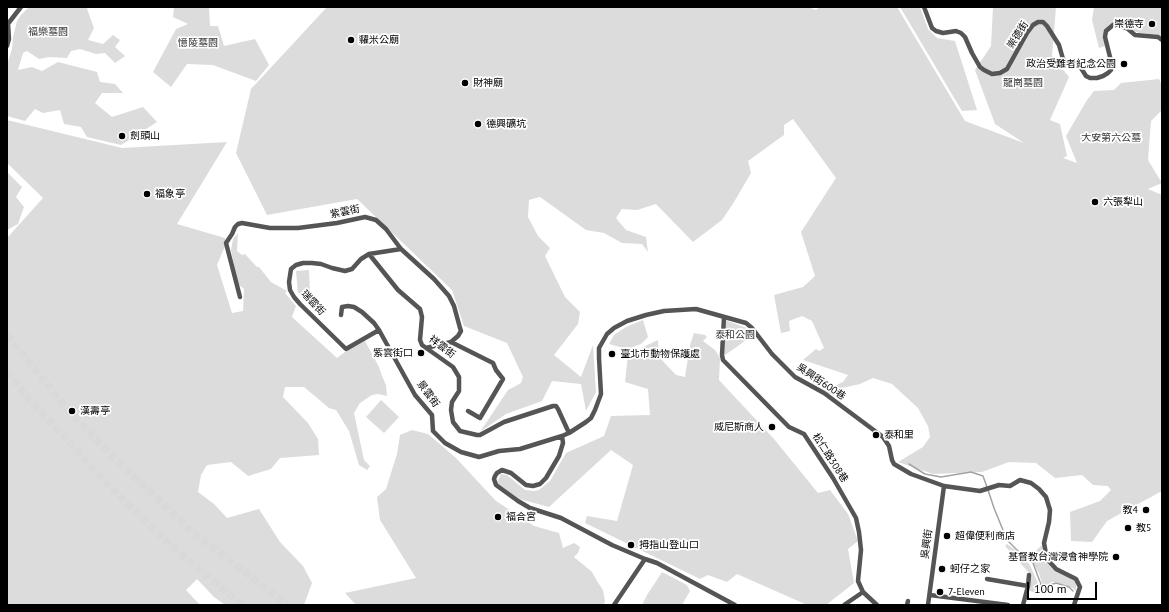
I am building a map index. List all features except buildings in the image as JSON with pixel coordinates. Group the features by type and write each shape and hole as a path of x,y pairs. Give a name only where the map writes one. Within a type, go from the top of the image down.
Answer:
{"street":[{"path":"7,46 9,39 7,24 21,7"},
{"name":"崇德街","path":"924,7 932,28 943,33 956,31 961,33 965,37 980,67 992,74 1000,74 1007,69 1027,33 1033,25 1038,22 1043,22 1047,26 1059,45 1063,59 1066,62 1077,64 1086,76 1090,78 1103,76 1111,70 1112,65 1105,38 1106,31 1112,25 1116,24 1122,26 1135,35 1158,37 1162,40"},
{"name":"紫雲街","path":"240,297 226,243 238,224 242,222 270,228 298,228 337,223 365,217 376,220 386,229 401,249 434,279 452,301 457,312 460,331 458,336 451,342"},
{"name":"瑞雲街","path":"379,330 346,349 300,304 290,290 289,282 291,269 296,265 303,263 321,264 345,271 352,269 362,259 370,254 401,249"},
{"name":"祥雲街","path":"370,254 398,290 420,309 422,317 420,340 422,345 453,367 458,377 459,391 452,402 451,410 453,422 460,431 477,436 504,422 556,406 569,434"},
{"name":"景雲街","path":"341,315 342,307 354,307 374,323 415,395 432,415 433,431 445,443 461,452 479,457 499,451 520,449 569,434"},
{"name":"吳興街600巷","path":"569,434 591,418 596,410 601,394 599,358 600,348 607,334 614,328 627,321 646,315 664,311 696,309 746,323 752,328 772,354 795,377 830,397 882,437 889,446 894,464 911,474 944,486 980,490 999,485 1010,486 1020,480 1031,483 1043,493 1046,496 1050,514 1044,537 1044,548 1048,560 1056,569 1076,578 1080,587 1074,605"},
{"name":"松仁路308巷","path":"724,317 723,360 789,427 804,434 833,478 856,518 861,550 858,580 863,592"},
{"path":"426,348 451,342 493,363 503,379 480,418 468,411"},
{"path":"562,436 563,443 559,456 546,478 540,484 533,486 526,485 511,473 502,470 495,476 494,479 496,485 530,508 561,518 612,545 657,563 700,586 727,603 735,605"},
{"name":"吳興街","path":"928,605 944,486"},
{"path":"614,605 646,559"},
{"path":"1023,605 1029,575"},
{"path":"987,579 1028,586"},
{"path":"844,605 863,592 877,605"},
{"path":"930,595 1008,605"}],"green space":[{"name":"福樂墓園","path":"29,7 88,7 87,9 94,28 88,40 103,44 113,35 120,40 115,47 125,56 115,63 105,53 96,54 80,49 71,51 67,58 49,57 39,59 27,51 23,53 18,70 32,67 42,71 58,62 97,72 100,82 115,84 123,93 102,93 95,103 112,117 143,107 157,122 121,145 87,137 81,127 64,124 60,110 43,113 35,109 25,121 7,116 7,65 12,49 17,21"},
{"name":"憶陵墓園","path":"174,7 209,7 210,26 218,26 224,46 255,39 269,65 256,81 213,65 187,64 171,87 153,72 176,29 188,24 173,17"},
{"path":"327,7 809,7 815,10 819,8 818,7 897,7 965,121 1024,143 995,124 975,70 991,46 993,7 1056,7 1052,56 1069,77 1050,120 1060,124 1067,156 1063,158 1077,163 1066,136 1094,91 1114,90 1121,83 1159,79 1162,85 1162,110 1151,121 1148,160 1162,183 1148,189 1162,195 1162,491 1107,521 1092,542 1071,541 1070,512 1100,501 1111,490 1108,486 1093,485 1082,475 1055,478 1036,463 1009,462 982,472 933,474 898,462 923,447 930,437 928,426 918,408 892,384 873,378 860,384 842,388 829,395 825,390 843,382 848,375 803,360 816,349 819,351 824,348 812,321 802,316 789,321 790,331 781,333 774,295 803,287 815,276 801,232 836,178 793,119 784,125 784,135 748,161 751,173 722,220 693,242 656,204 637,210 622,209 616,218 626,230 646,237 648,252 642,244 622,243 604,233 586,230 540,197 529,200 528,217 538,236 550,248 545,256 565,297 580,312 578,324 554,355 581,377 593,345 596,392 586,411 581,384 552,381 542,401 506,414 480,432 508,390 521,383 523,377 507,343 464,326 452,290 357,199 267,215 236,153 251,89"},
{"path":"900,7 920,7 928,29 937,38 955,41 977,110 962,111"},
{"path":"1094,7 1162,7 1162,37 1159,35 1139,33 1113,23 1104,38 1105,46 1099,48 1092,20"},
{"path":"7,120 122,148 227,142 177,224 225,238 225,246 217,265 232,313 243,311 244,289 239,285 231,250 233,239 238,233 237,251 242,255 245,254 257,267 259,267 271,282 287,291 285,293 296,306 292,317 337,358 365,341 379,367 386,385 387,396 378,394 372,395 360,403 354,413 364,460 370,466 367,470 359,465 349,431 336,410 329,408 304,387 285,387 283,397 308,423 318,439 319,455 280,458 271,469 248,476 231,462 207,465 201,475 198,492 214,504 227,518 259,509 280,542 303,566 312,583 304,605 225,605 214,597 197,579 186,590 200,605 7,605 7,238 43,198 7,163"},
{"path":"7,172 22,187 16,197 24,207 18,224 7,230"},
{"path":"309,270 310,292 298,293 296,271"},
{"path":"643,320 648,337 641,344 627,349 609,344 614,335 626,327"},
{"name":"泰和公園","path":"725,320 747,328 753,332 752,336 725,355 723,353"},
{"path":"694,333 705,335 707,337 703,341 715,350 720,358 719,380 774,439 818,493 830,490 848,514 858,541 848,549 854,583 826,605 805,604 737,574 727,582 708,575 700,579 585,523 587,516 617,521 633,465 611,450 549,507 516,498 497,483 501,474 507,475 525,490 539,490 550,481 566,453 604,436 611,416 650,415 648,389 625,382 628,354 658,340 659,357 676,375 685,377 690,345"},
{"path":"381,400 399,417 384,433 366,417"},
{"path":"412,430 428,434 456,458 496,501 534,526 559,533 563,548 574,543 580,547 578,553 574,557 592,572 603,590 605,601 604,605 356,605 345,593 416,578 380,520 377,497 386,489 397,454 400,435"},
{"path":"1007,544 1021,554 1030,565 1041,590 1037,593 1029,591 1030,574 1005,546"},
{"path":"1042,545 1043,555 1053,570 1076,582 1076,591 1073,588 1056,582 1052,582 1043,587 1039,573 1029,557"},
{"path":"662,572 687,585 690,591 682,605 642,605 647,595"}],"waterway":[{"path":"909,464 925,474 941,477 971,472 983,476 987,487"},
{"path":"988,490 1007,540 1024,557 1033,563 1043,590 1056,583 1069,587 1073,591"}],"tunnel":[{"path":"7,335 69,411 109,453 194,533 288,605"},
{"path":"7,371 22,391 110,487 174,548 242,605"}],"place":[{"name":"崇德寺","path":"1152,24"},
{"name":"糶米公廟","path":"351,40"},
{"name":"政治受難者紀念公園","path":"1124,64"},
{"name":"財神廟","path":"465,83"},
{"name":"德興礦坑","path":"478,124"},
{"name":"劍頭山","path":"122,136"},
{"name":"福象亭","path":"147,194"},
{"name":"六張犁山","path":"1095,202"},
{"name":"紫雲街口","path":"421,353"},
{"name":"臺北市動物保護處","path":"612,354"},
{"name":"漢壽亭","path":"72,411"},
{"name":"威尼斯商人","path":"772,427"},
{"name":"泰和里","path":"876,435"},
{"name":"教4","path":"1146,510"},
{"name":"福合宮","path":"498,517"},
{"name":"教5","path":"1128,528"},
{"name":"超偉便利商店","path":"947,536"},
{"name":"拇指山登山口","path":"631,545"},
{"name":"基督教台灣浸會神學院","path":"1116,557"},
{"name":"蚵仔之家","path":"942,569"},
{"name":"7-Eleven","path":"940,592"}],"park label":[{"name":"龍崗墓園","path":"1023,83"},
{"name":"大安第六公墓","path":"1111,138"}]}
